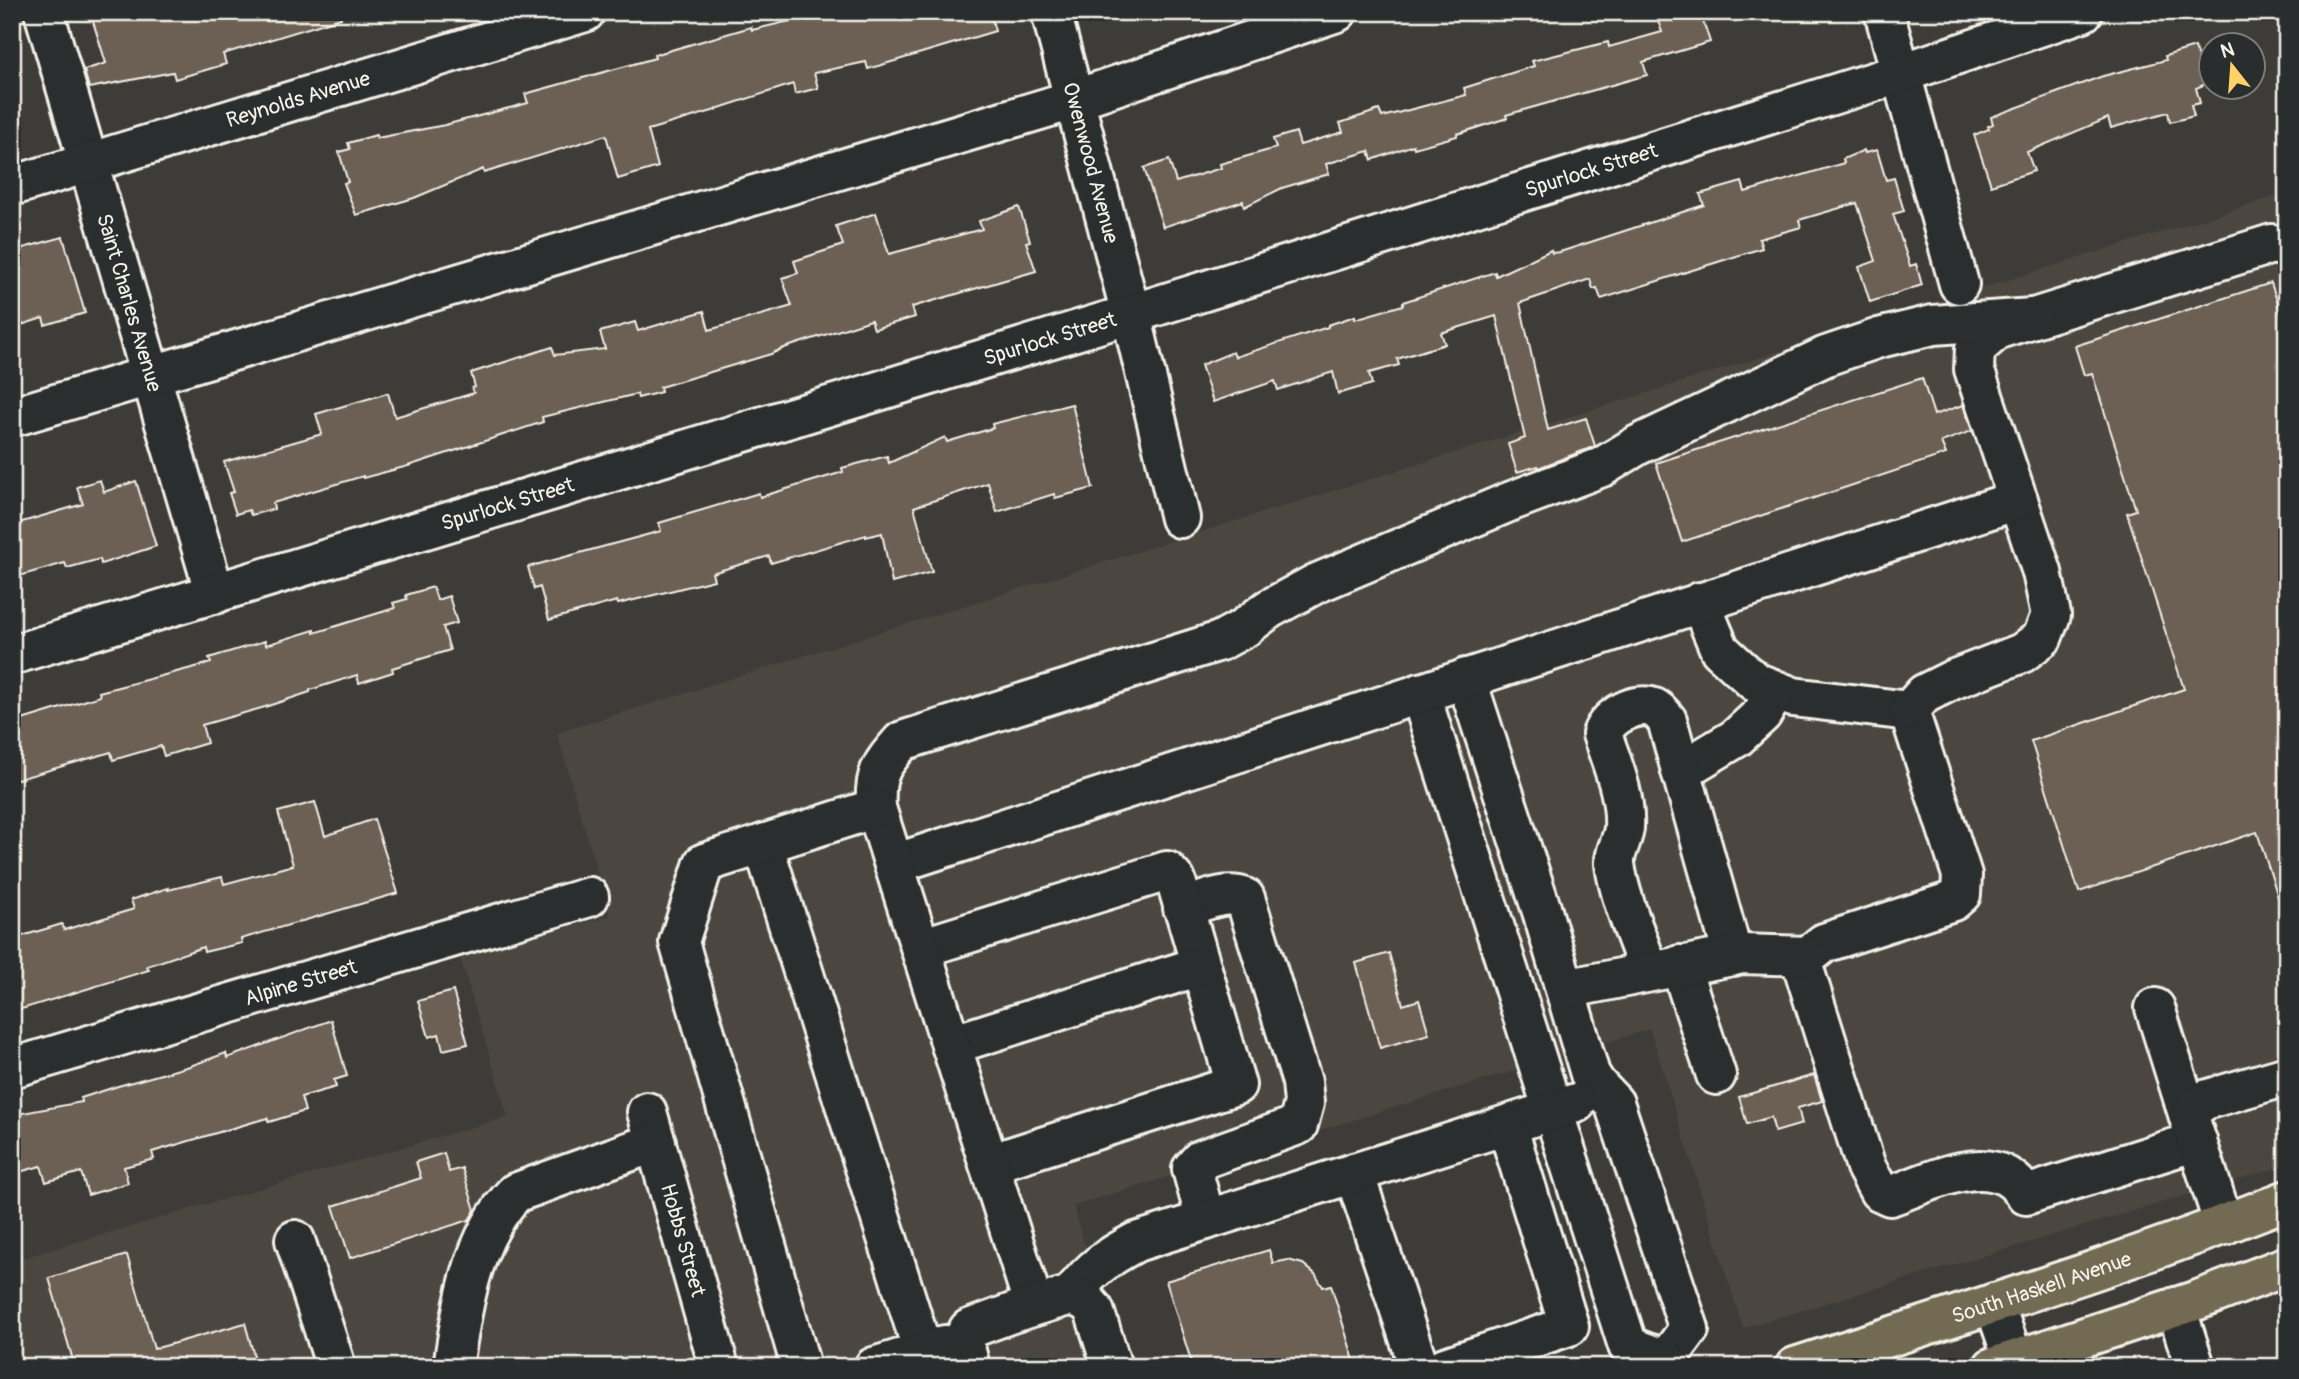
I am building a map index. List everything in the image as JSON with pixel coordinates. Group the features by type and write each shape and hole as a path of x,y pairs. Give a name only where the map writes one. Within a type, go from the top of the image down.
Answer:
{"main road":[{"name":"South Haskell Avenue","path":"1795,1367 2224,1225 2287,1200"},
{"path":"2224,1225 2244,1283"},
{"path":"2007,1365 2287,1266"}],"street":[{"name":"Saint Charles Avenue","path":"44,12 215,594"},
{"name":"Reynolds Avenue","path":"12,186 585,12"},
{"name":"Owenwood Avenue","path":"1051,12 1131,314 1180,517"},
{"path":"12,417 1073,100 1337,12"},
{"path":"1884,12 1959,284"},
{"name":"Spurlock Street","path":"12,654 1131,314 1902,73 2083,12"},
{"path":"1909,711 1924,694 1952,680 2022,653 2042,638 2051,615 2042,572 1974,369 1975,349 1998,329 2272,244 2287,247"},
{"path":"1029,1292 876,808 875,788 882,764 902,741 1220,641 1244,628 1269,609 1315,584 1509,502 1602,467 1638,445 1826,356 1879,338 1933,325 2033,318"},
{"path":"894,864 2018,499"},
{"path":"1700,602 1720,650 1755,682 1793,698 1909,711"},
{"path":"1420,693 1628,1346 1667,1363 1689,1329 1614,1103 1590,1074 1542,911 1466,678"},
{"path":"1681,771 1737,738 1762,714 1776,691"},
{"path":"1716,1076 1617,876 1614,859 1620,846 1623,816 1621,793 1602,734 1605,725 1614,715 1642,706 1653,707 1667,720 1733,956"},
{"path":"1909,711 1962,875 1961,894 1953,901 1824,943 1808,956 1803,966 1866,1167 1879,1192 1890,1196 1957,1172 1987,1170 2006,1176 2026,1195 2193,1129"},
{"path":"801,1367 680,943 704,863 876,808"},
{"path":"763,844 923,1352"},
{"path":"921,948 1167,871 1176,881 1236,1085 989,1164"},
{"path":"1184,908 1228,895 1245,898 1302,1082 1304,1104 1298,1125 1200,1160 1192,1168 1206,1220"},
{"name":"Alpine Street","path":"12,1068 589,897"},
{"path":"1565,989 1733,956 1808,956"},
{"path":"951,1045 1200,966"},
{"path":"2155,1008 2224,1225"},
{"path":"2193,1129 2194,1107 2205,1100 2287,1076"},
{"path":"874,1367 923,1352 966,1353 969,1329 1029,1292 1136,1242 1605,1095"},
{"path":"1445,1367 1569,1326 1507,1125"},
{"name":"Hobbs Street","path":"453,1367 462,1308 481,1249 498,1210 515,1192 651,1127 719,1367"},
{"path":"1354,1173 1419,1367"},
{"path":"295,1240 336,1367"},
{"path":"1071,1295 1090,1271 1111,1255 1136,1242"},
{"path":"1029,1292 1071,1295 1086,1301 1094,1310 1112,1367"},
{"path":"1994,1303 2007,1365"},
{"path":"2176,1307 2195,1367"}],"shaded area":[{"path":"2287,193 2287,1165 1743,1328 1650,1029 1073,1206 1122,1367 12,1367 12,1261 508,1117 460,957 610,916 557,733"}],"building":[{"path":"90,12 340,12 341,18 223,54 226,64 175,79 173,72 89,88 84,70 106,63"},
{"path":"806,12 990,12 995,31 868,69 866,62 814,73 818,88 795,94 793,84 648,130 658,167 618,179 606,135 484,173 483,169 414,198 356,215 344,183 348,182 339,152 350,149 348,143 376,135 377,138 445,125 528,103 525,94 655,58 654,55 751,27 752,30 794,20 793,15"},
{"path":"1687,12 1700,12 1710,42 1643,62 1647,75 1506,115 1507,118 1457,136 1414,148 1413,145 1372,160 1369,151 1326,164 1329,174 1282,188 1244,207 1243,201 1163,227 1144,168 1169,160 1176,182 1221,168 1220,164 1276,148 1273,139 1296,132 1300,145 1343,132 1340,123 1379,110 1382,117 1466,95 1464,88 1534,66 1532,61 1608,42 1609,47 1662,32 1658,21"},
{"path":"2195,47 2198,57 2196,88 2200,103 2191,105 2194,116 2170,122 2168,112 2111,128 2108,118 2027,152 2034,171 1991,185 1974,135 1989,129 1988,126 1993,124 1991,117 2103,76 2166,60 2165,56"},
{"path":"1864,150 1865,153 1877,150 1886,180 1894,178 1904,211 1893,214 1910,266 1916,264 1922,285 1870,302 1859,267 1876,261 1857,203 1799,220 1801,227 1759,239 1762,248 1601,299 1597,288 1593,289 1590,279 1520,303 1548,430 1586,418 1595,446 1593,447 1538,468 1517,472 1508,444 1525,438 1496,316 1441,333 1445,344 1397,359 1399,365 1369,373 1372,384 1338,394 1333,372 1278,390 1275,381 1213,402 1201,365 1233,352 1235,357 1355,316 1355,319 1403,305 1403,302 1495,272 1496,276 1551,250 1552,253 1560,252 1704,205 1700,194 1742,182 1745,192 1844,163 1843,159"},
{"path":"1019,207 1030,241 1026,242 1036,271 912,307 915,317 874,329 871,320 771,354 660,387 661,392 638,398 637,394 542,417 543,422 408,466 363,476 273,503 274,509 251,515 249,510 236,514 229,493 234,492 224,462 322,434 316,414 388,393 395,417 474,393 471,373 552,347 555,355 605,349 600,332 635,322 638,331 704,311 709,330 792,306 782,278 798,273 794,261 843,245 836,226 876,213 889,254 982,229 979,221"},
{"path":"63,237 85,313 45,325 43,318 12,328 12,251"},
{"path":"2271,283 2287,331 2287,908 2282,909 2257,832 2079,892 2031,741 2184,689 2127,513 2136,510 2092,373 2084,375 2075,346"},
{"path":"1922,378 1934,415 1963,405 1972,431 1941,442 1946,454 1682,542 1656,463"},
{"path":"1072,404 1093,488 1055,498 1054,494 997,512 988,483 914,507 932,572 892,583 882,533 866,535 771,563 769,556 712,573 714,580 618,604 617,601 549,620 540,587 534,589 528,567 661,531 659,523 759,493 760,497 843,472 842,468 887,456 889,463 945,437 947,442 993,428 992,424"},
{"path":"100,480 104,492 136,481 156,546 101,564 100,559 67,568 65,563 12,578 12,525 83,504 77,487"},
{"path":"433,587 437,600 449,596 457,623 443,627 450,650 392,668 393,672 359,683 357,675 265,707 202,725 207,743 164,756 161,746 113,760 111,752 12,781 12,723 100,696 99,692 211,663 209,658 265,641 266,645 314,630 314,633 395,608 393,603 407,599 406,595"},
{"path":"315,802 325,836 374,819 398,893 241,939 242,943 204,952 203,947 147,966 149,970 12,1012 12,939 62,924 64,930 134,909 131,900 168,888 222,877 224,884 293,865 278,812"},
{"path":"1389,953 1403,1005 1419,1000 1429,1034 1380,1048 1356,963"},
{"path":"453,991 468,1044 443,1050 439,1034 429,1037 418,1001"},
{"path":"331,1020 347,1076 334,1080 336,1087 301,1097 305,1111 269,1122 267,1118 152,1152 154,1159 124,1167 128,1183 88,1195 81,1172 46,1182 41,1166 12,1174 12,1115 82,1102 81,1098 226,1053 227,1058"},
{"path":"1814,1075 1822,1101 1798,1108 1802,1124 1775,1132 1771,1117 1747,1124 1739,1097"},
{"path":"444,1153 449,1172 462,1168 475,1210 469,1220 350,1258 333,1206 421,1178 416,1162"},
{"path":"1269,1250 1273,1263 1288,1260 1303,1264 1315,1274 1323,1287 1331,1285 1356,1367 1193,1367 1166,1281"},
{"path":"127,1255 154,1349 245,1323 257,1367 75,1367 49,1278"}]}
